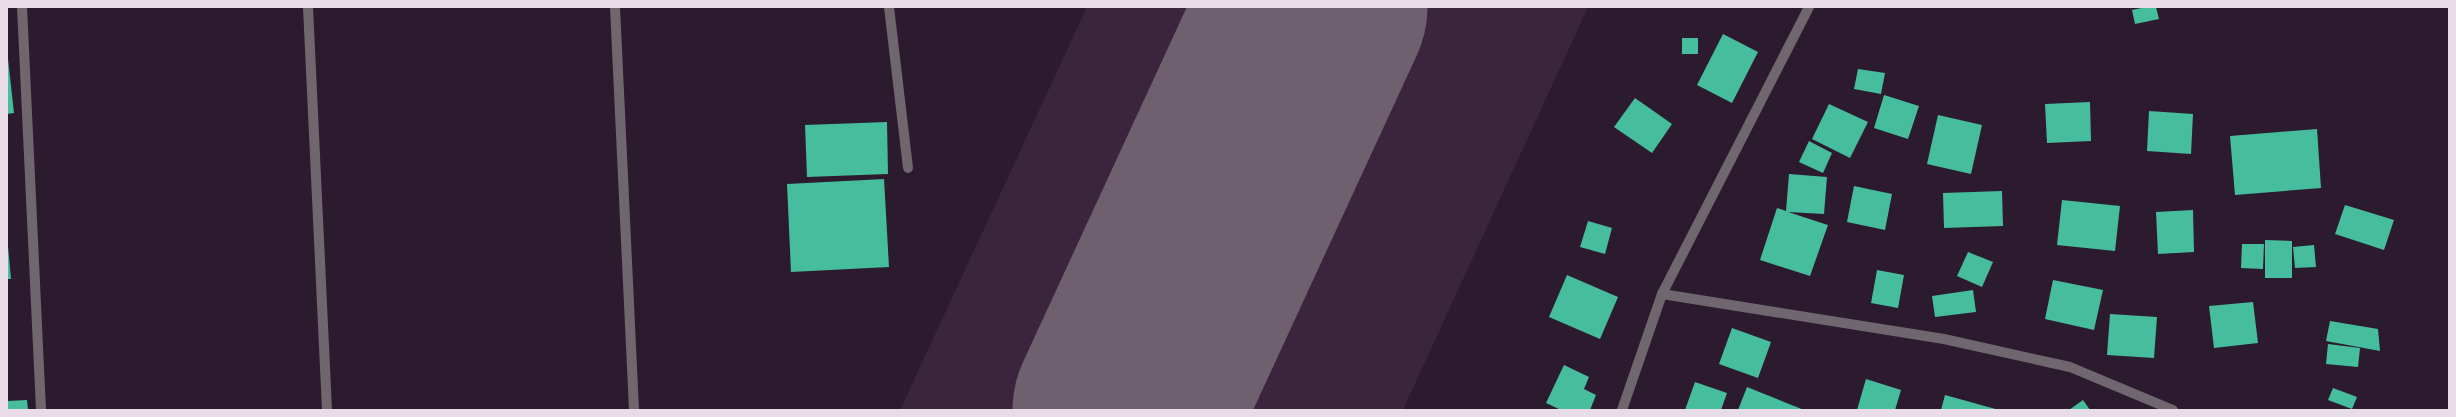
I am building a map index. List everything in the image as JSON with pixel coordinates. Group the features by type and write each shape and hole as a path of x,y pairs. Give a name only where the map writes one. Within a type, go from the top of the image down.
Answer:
{"street":[{"path":"22,7 41,410"},
{"path":"308,7 328,410"},
{"path":"615,7 634,410"},
{"path":"889,7 908,168"},
{"path":"1622,410 1662,294 1809,7"},
{"path":"1662,294 1944,339 2070,367 2174,410"}],"shaded area":[{"path":"1087,7 1588,7 1403,410 900,410"}],"building":[{"path":"2146,7 2156,7 2159,19 2135,24 2132,10"},
{"path":"1723,34 1758,52 1732,103 1697,85"},
{"path":"1682,38 1698,38 1698,54 1682,54"},
{"path":"7,50 14,113 7,114"},
{"path":"1858,69 1885,73 1881,94 1854,89"},
{"path":"1884,95 1919,106 1908,139 1874,128"},
{"path":"1635,98 1672,124 1652,153 1614,127"},
{"path":"2090,102 2091,141 2047,143 2045,104"},
{"path":"1829,104 1868,122 1850,158 1812,139"},
{"path":"2149,111 2193,114 2191,154 2147,151"},
{"path":"1938,115 1982,125 1971,174 1927,164"},
{"path":"887,122 888,174 807,177 805,125"},
{"path":"2317,129 2321,188 2235,195 2230,136"},
{"path":"1809,141 1832,153 1823,173 1799,162"},
{"path":"1789,174 1827,177 1824,214 1788,212 1828,225 1810,276 1760,260 1777,208 1786,211"},
{"path":"884,179 889,267 791,272 787,184"},
{"path":"1854,186 1892,194 1885,230 1847,222"},
{"path":"2002,191 2003,226 1944,228 1943,193"},
{"path":"2062,200 2120,206 2115,251 2057,245"},
{"path":"2345,205 2394,220 2384,250 2335,234"},
{"path":"2193,210 2194,252 2158,254 2156,212"},
{"path":"1588,221 1612,228 1605,254 1580,247"},
{"path":"7,235 11,279 7,279"},
{"path":"2265,240 2292,241 2292,278 2265,278"},
{"path":"2242,244 2264,244 2263,269 2241,268"},
{"path":"2314,245 2316,267 2295,268 2293,247"},
{"path":"1968,252 1993,262 1982,287 1957,276"},
{"path":"1877,270 1904,275 1898,308 1871,303"},
{"path":"1567,275 1618,297 1600,339 1549,317"},
{"path":"2053,280 2103,290 2094,330 2045,319"},
{"path":"1973,290 1976,312 1935,317 1932,296"},
{"path":"2253,302 2258,343 2214,348 2209,306"},
{"path":"2110,314 2157,317 2154,358 2107,355"},
{"path":"2330,321 2378,329 2380,351 2326,341"},
{"path":"1732,328 1771,342 1758,378 1719,364"},
{"path":"2328,344 2360,348 2358,367 2326,364"},
{"path":"1564,365 1589,377 1584,389 1596,395 1590,410 1561,410 1546,403"},
{"path":"1866,379 1901,390 1895,410 1857,410"},
{"path":"1695,382 1727,393 1721,410 1685,410"},
{"path":"1747,387 1804,410 1738,410"},
{"path":"2333,388 2357,397 2352,409 2328,400"},
{"path":"1945,395 1999,410 1941,410"},
{"path":"27,400 28,410 7,410 7,401"},
{"path":"2083,400 2090,410 2069,410"}],"runway":[{"path":"1127,410 1313,7"}]}
